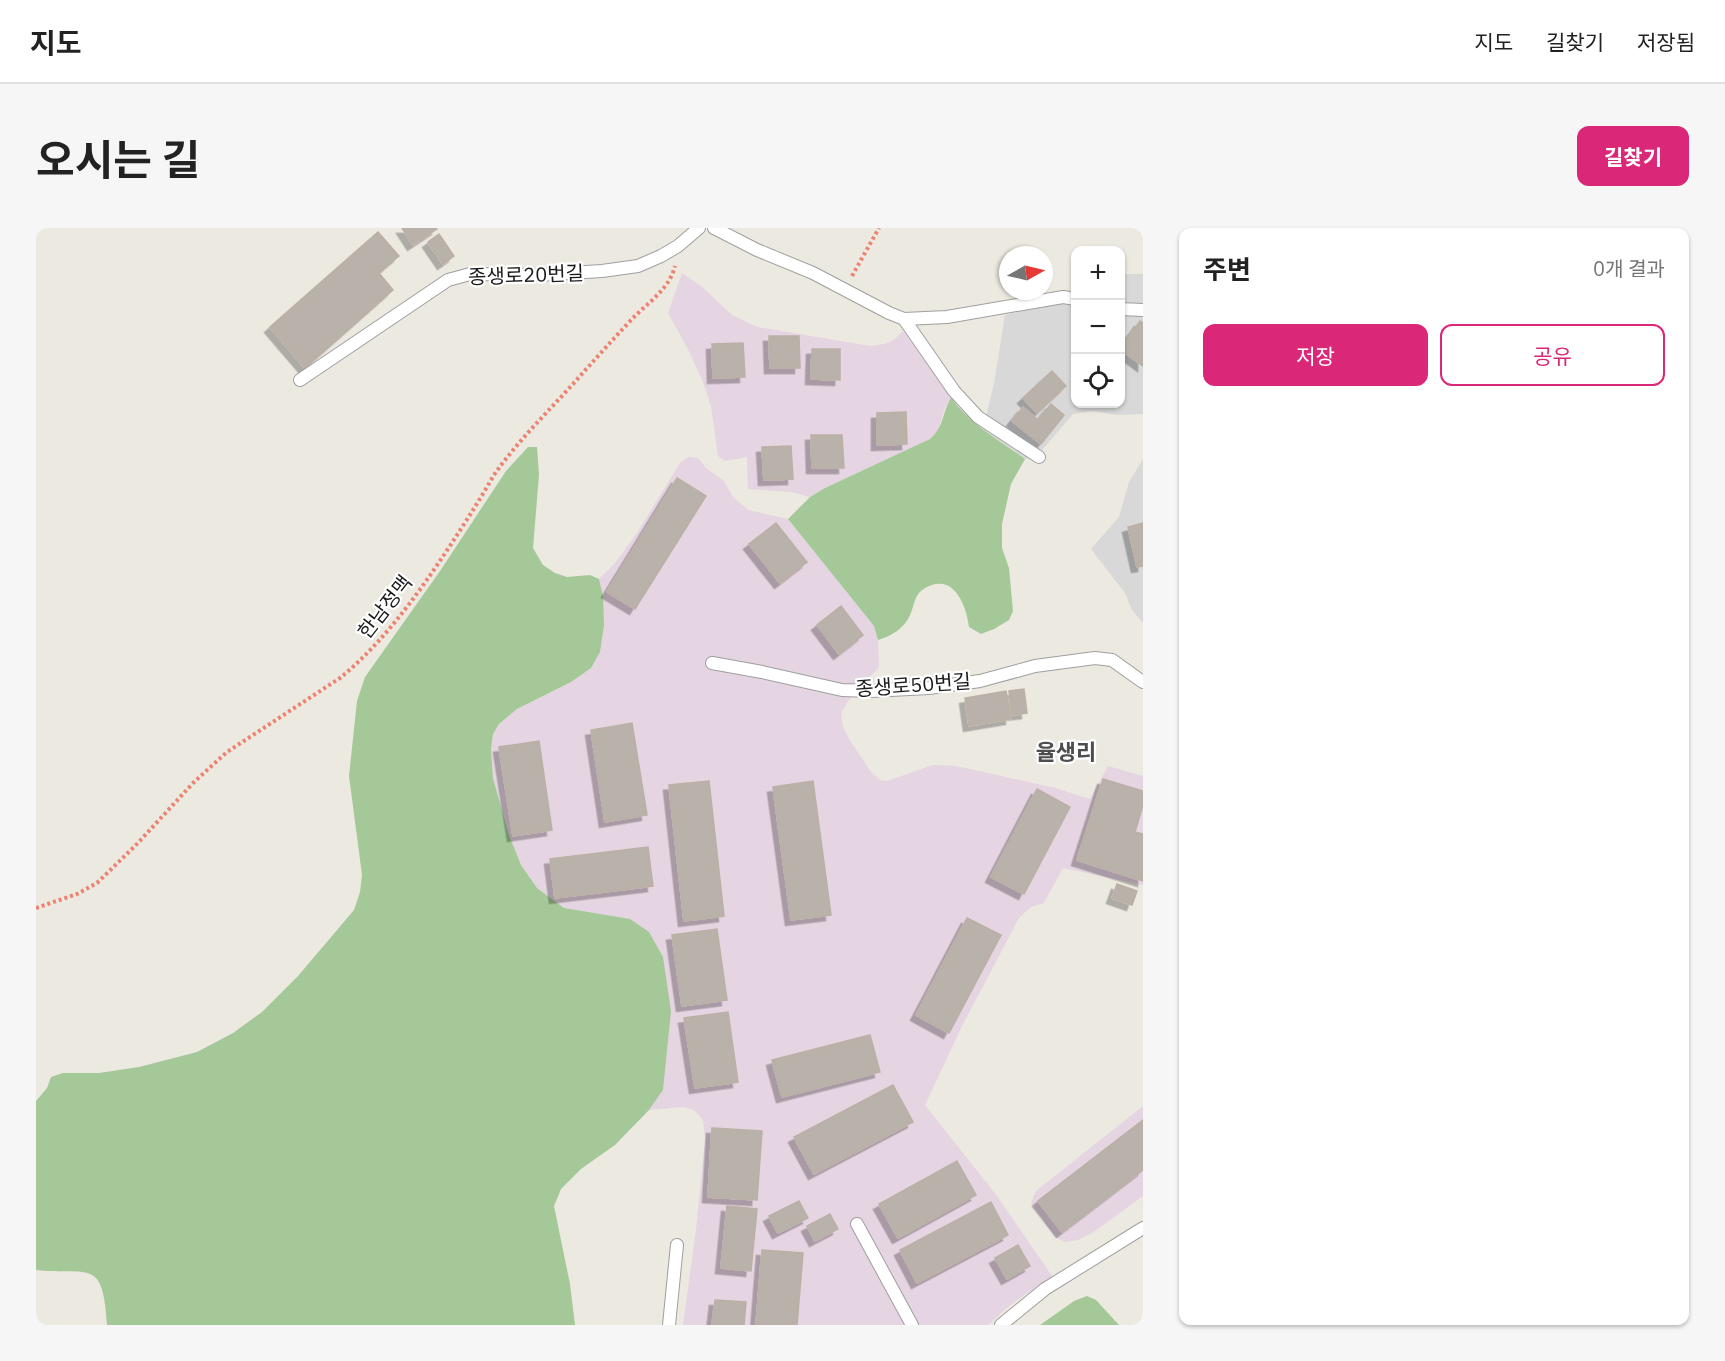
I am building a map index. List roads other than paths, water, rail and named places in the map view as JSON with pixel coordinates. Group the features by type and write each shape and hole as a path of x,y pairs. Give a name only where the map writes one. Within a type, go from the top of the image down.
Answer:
{"lane":[{"name":"종생로20번길","path":"300,380 448,280 470,274 602,272 638,266 678,246 699,228"},
{"path":"714,228 904,319 947,317 1063,297 1071,298"},
{"path":"1125,309 1143,310"},
{"path":"904,319 954,391 978,417 1040,457"},
{"name":"종생로50번길","path":"712,663 842,690 871,691 960,684 1035,666 1095,658 1112,660 1143,682"},
{"path":"857,1224 912,1325"},
{"path":"1001,1325 1045,1289 1143,1228"},
{"path":"669,1325 677,1245"}],"district":[{"name":"율생리","path":"1066,752"}]}
